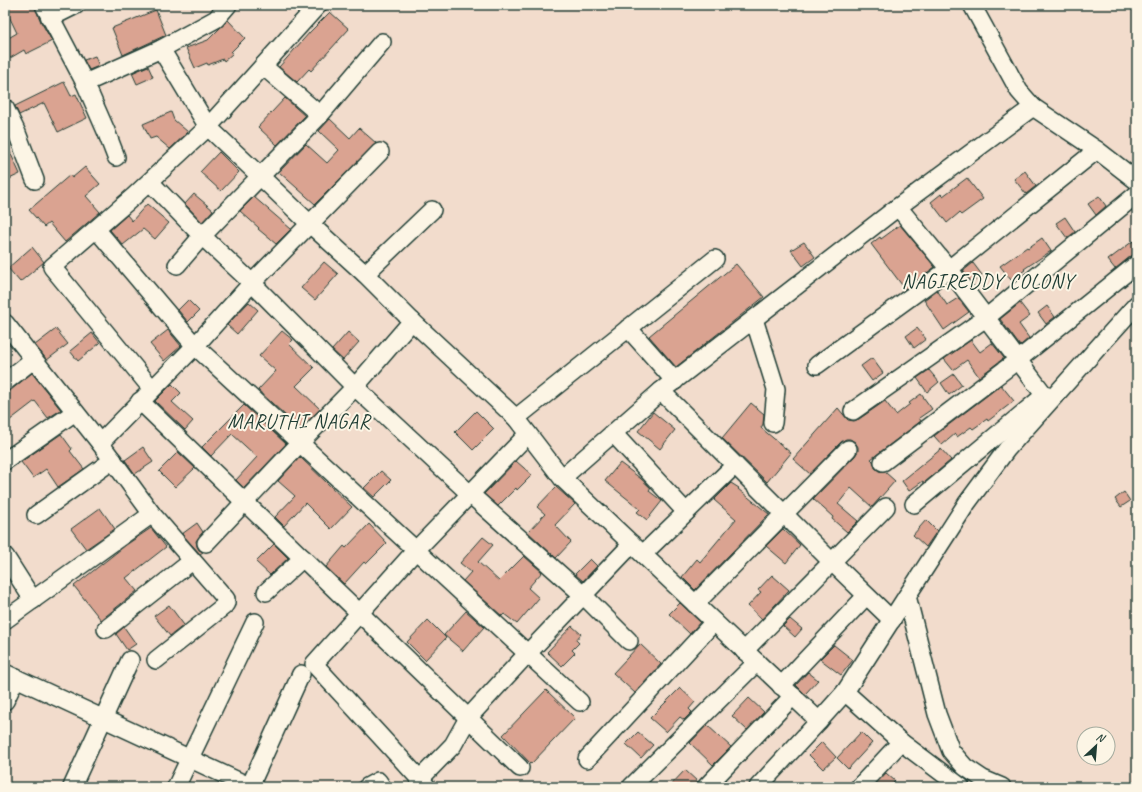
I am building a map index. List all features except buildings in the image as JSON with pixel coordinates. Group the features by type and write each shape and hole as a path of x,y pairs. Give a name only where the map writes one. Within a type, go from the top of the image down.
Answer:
{"street":[{"path":"76,5 47,11 85,82 116,157"},
{"path":"85,82 161,49 216,19 228,5"},
{"path":"318,5 208,127 150,182 52,267 146,395 245,502 520,768"},
{"path":"972,5 1019,91 1033,107 1097,150 1137,181"},
{"path":"176,266 202,236 320,115 382,42"},
{"path":"161,49 208,127 516,418 562,478 819,721"},
{"path":"263,66 320,115"},
{"path":"562,478 661,391 898,207 1033,107"},
{"path":"5,108 17,133 35,180"},
{"path":"817,365 949,268 1097,150"},
{"path":"100,443 195,346 252,284 380,152"},
{"path":"150,182 202,236 355,387 470,494 583,595 629,641"},
{"path":"853,411 987,317 1137,194"},
{"path":"898,207 949,268 1047,398"},
{"path":"365,274 432,210"},
{"path":"96,230 195,346 580,702"},
{"path":"516,418 715,259"},
{"path":"883,462 1019,359 1137,264"},
{"path":"758,787 845,692 967,503 1047,398 1137,304"},
{"path":"754,319 776,389 772,423"},
{"path":"206,543 355,387 412,321"},
{"path":"5,323 100,443 152,514 226,599 224,606 156,660"},
{"path":"628,328 675,381"},
{"path":"5,382 34,359"},
{"path":"661,391 866,596 892,620"},
{"path":"914,504 1047,398"},
{"path":"5,461 75,412"},
{"path":"613,433 686,512"},
{"path":"528,434 416,550 314,664 423,783 452,745 468,718 583,595 638,549 686,512 735,465"},
{"path":"695,604 848,449"},
{"path":"36,515 113,460"},
{"path":"744,651 886,507"},
{"path":"5,620 152,514"},
{"path":"5,556 33,600"},
{"path":"266,592 303,558"},
{"path":"106,629 192,561"},
{"path":"706,787 866,596"},
{"path":"907,596 937,714 950,751 965,767 983,779 1002,787"},
{"path":"176,787 255,622"},
{"path":"587,759 714,622"},
{"path":"72,787 130,660"},
{"path":"631,787 757,662"},
{"path":"5,701 11,675 250,787 301,674"},
{"path":"845,692 901,742 955,785"},
{"path":"858,787 901,742"},
{"path":"367,787 378,780 382,787"}],"district":[{"name":"NAGIREDDY COLONY","path":"988,281"},
{"name":"MARUTHI NAGAR","path":"299,421"}]}
